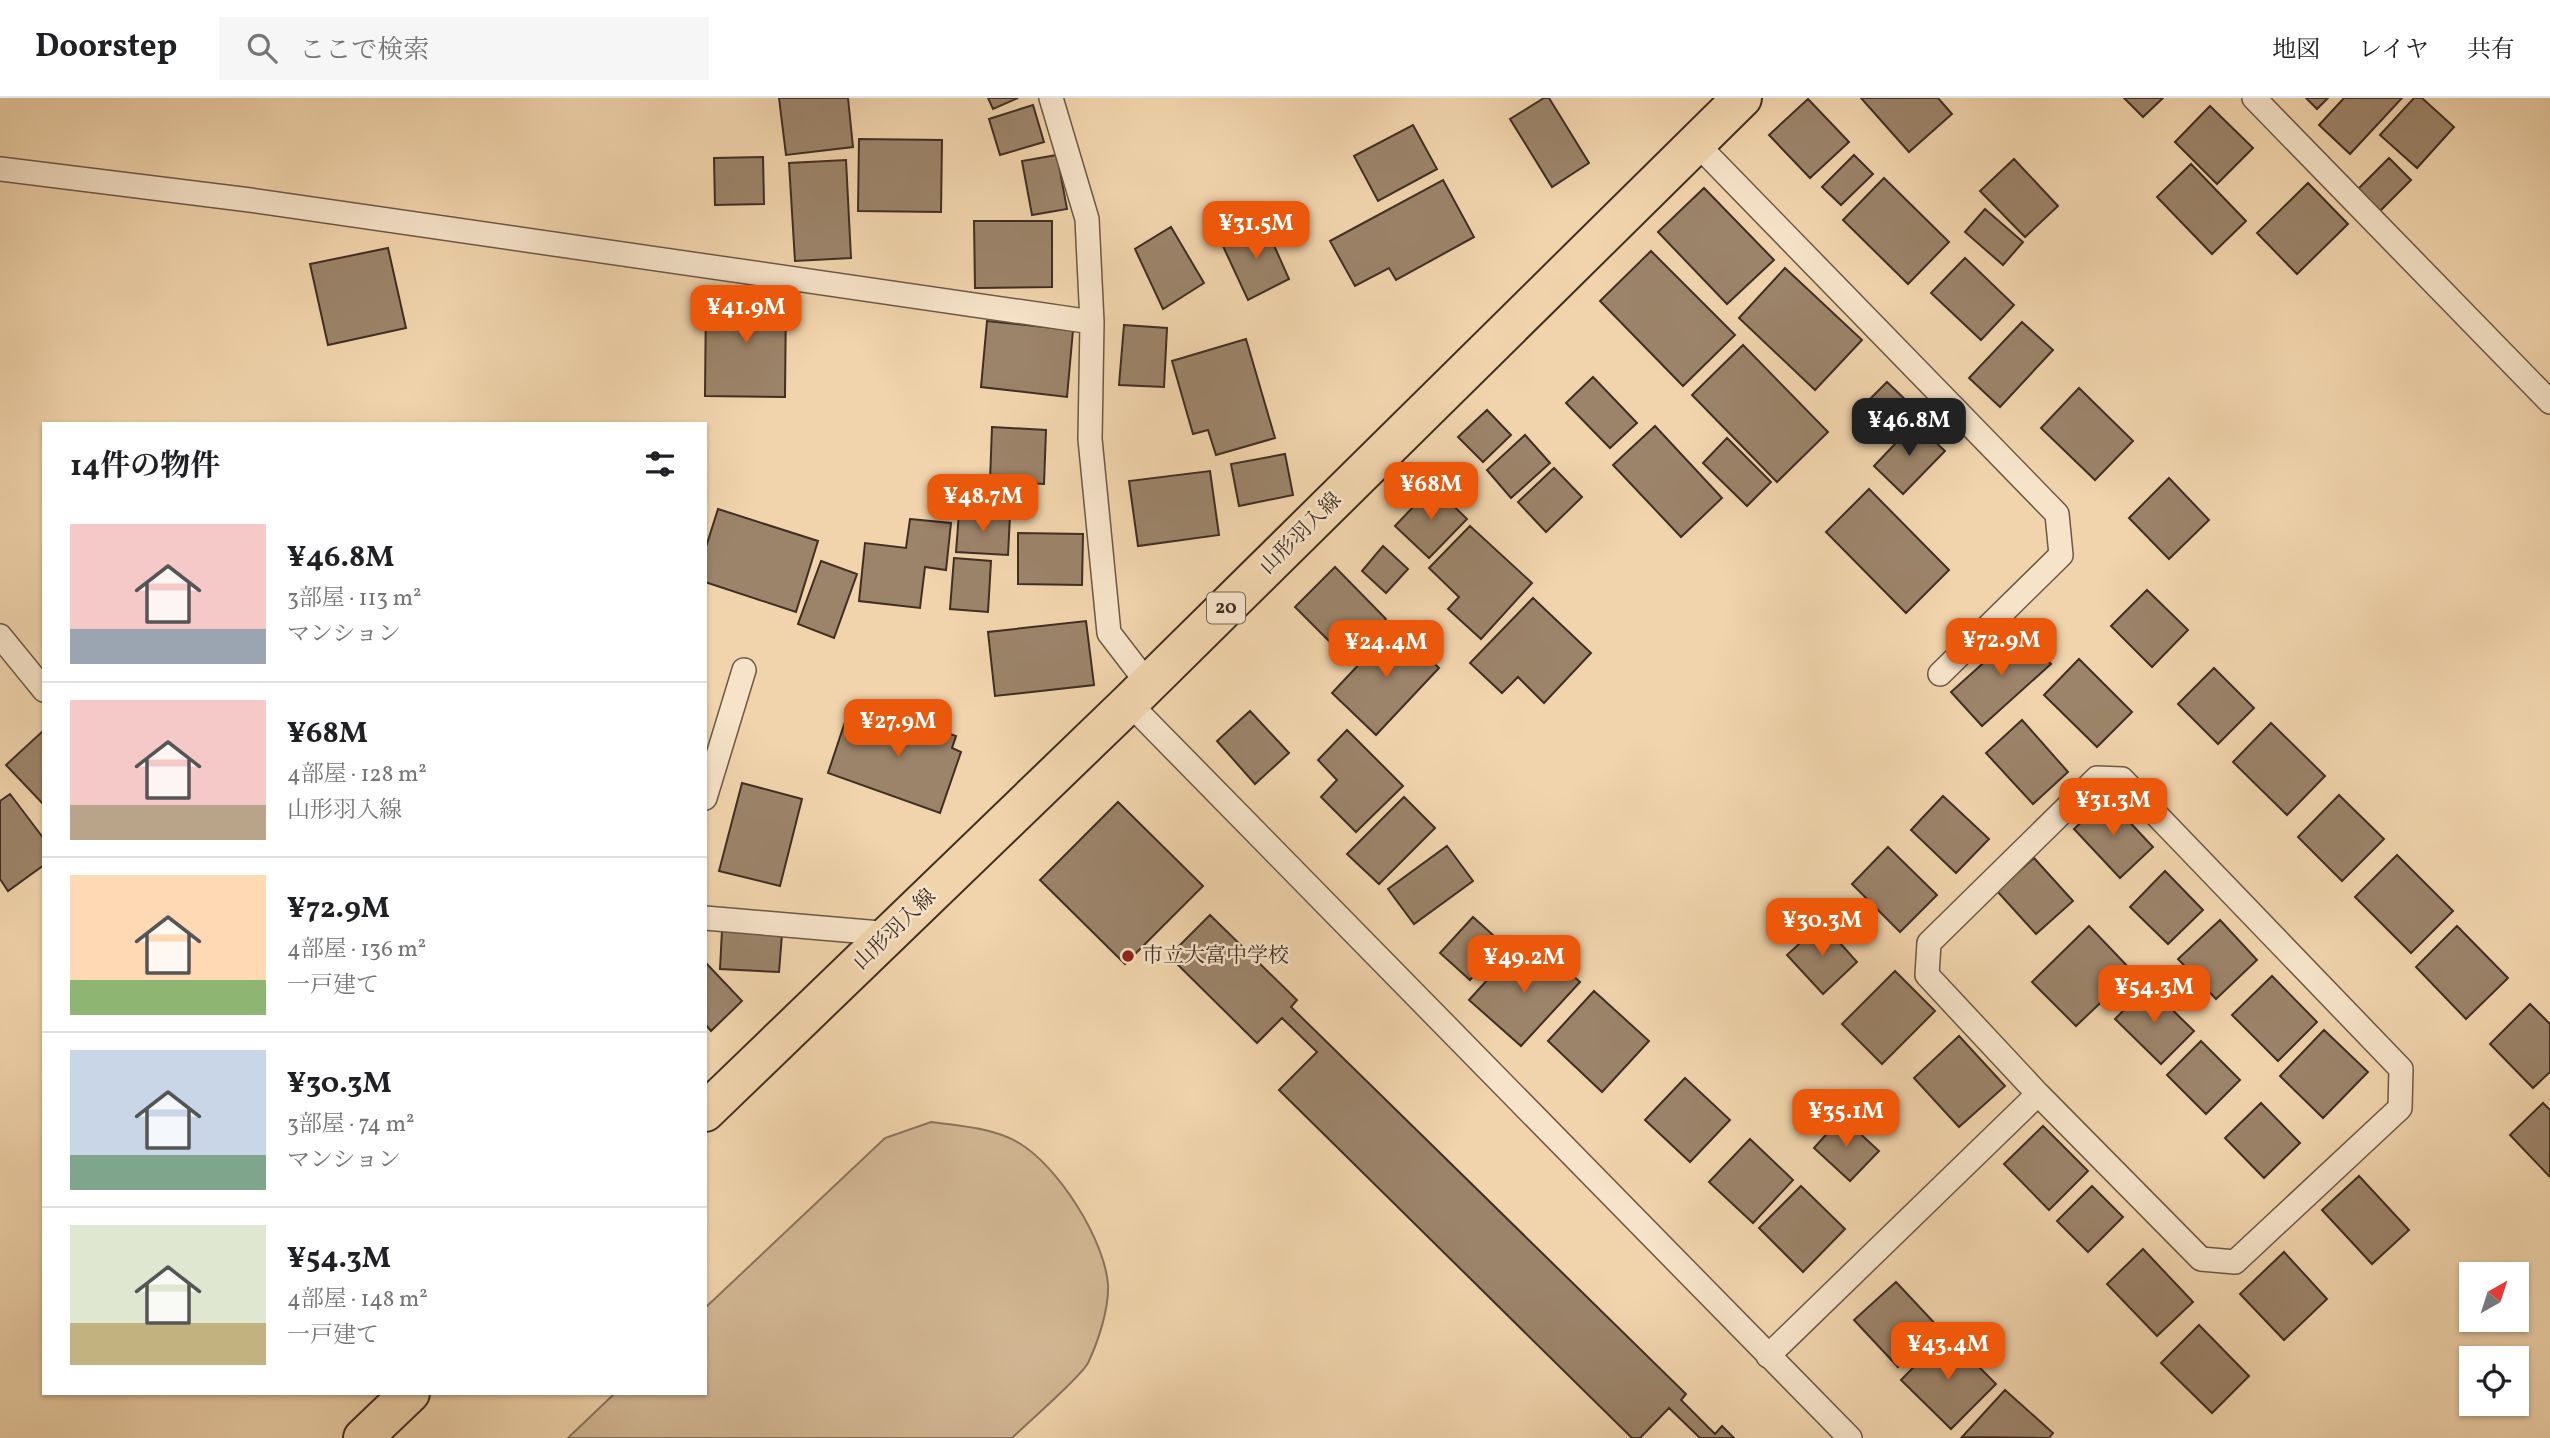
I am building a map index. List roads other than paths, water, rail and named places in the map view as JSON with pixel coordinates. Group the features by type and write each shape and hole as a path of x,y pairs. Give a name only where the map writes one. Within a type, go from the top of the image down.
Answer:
{"main road":[{"name":"山形羽入線","path":"707,1110 1139,694 1742,98"},
{"path":"363,1438 408,1395"}],"lane":[{"path":"1051,98 1087,219 1092,322 1090,439 1109,633 1139,694 1768,1356 1850,1438"},
{"path":"2253,98 2550,402"},
{"path":"1696,144 2057,514 2061,555 1940,674"},
{"path":"0,169 264,202 1092,322"},
{"path":"0,636 42,688"},
{"path":"707,791 744,670"},
{"path":"2097,778 2122,779 2401,1069 2400,1108 2235,1262 2201,1259 2038,1094 1927,975 1929,943 2097,778"},
{"path":"707,918 892,934"},
{"path":"1768,1356 2038,1094"}],"place":[{"name":"市立大富中学校","path":"1128,956"}]}
